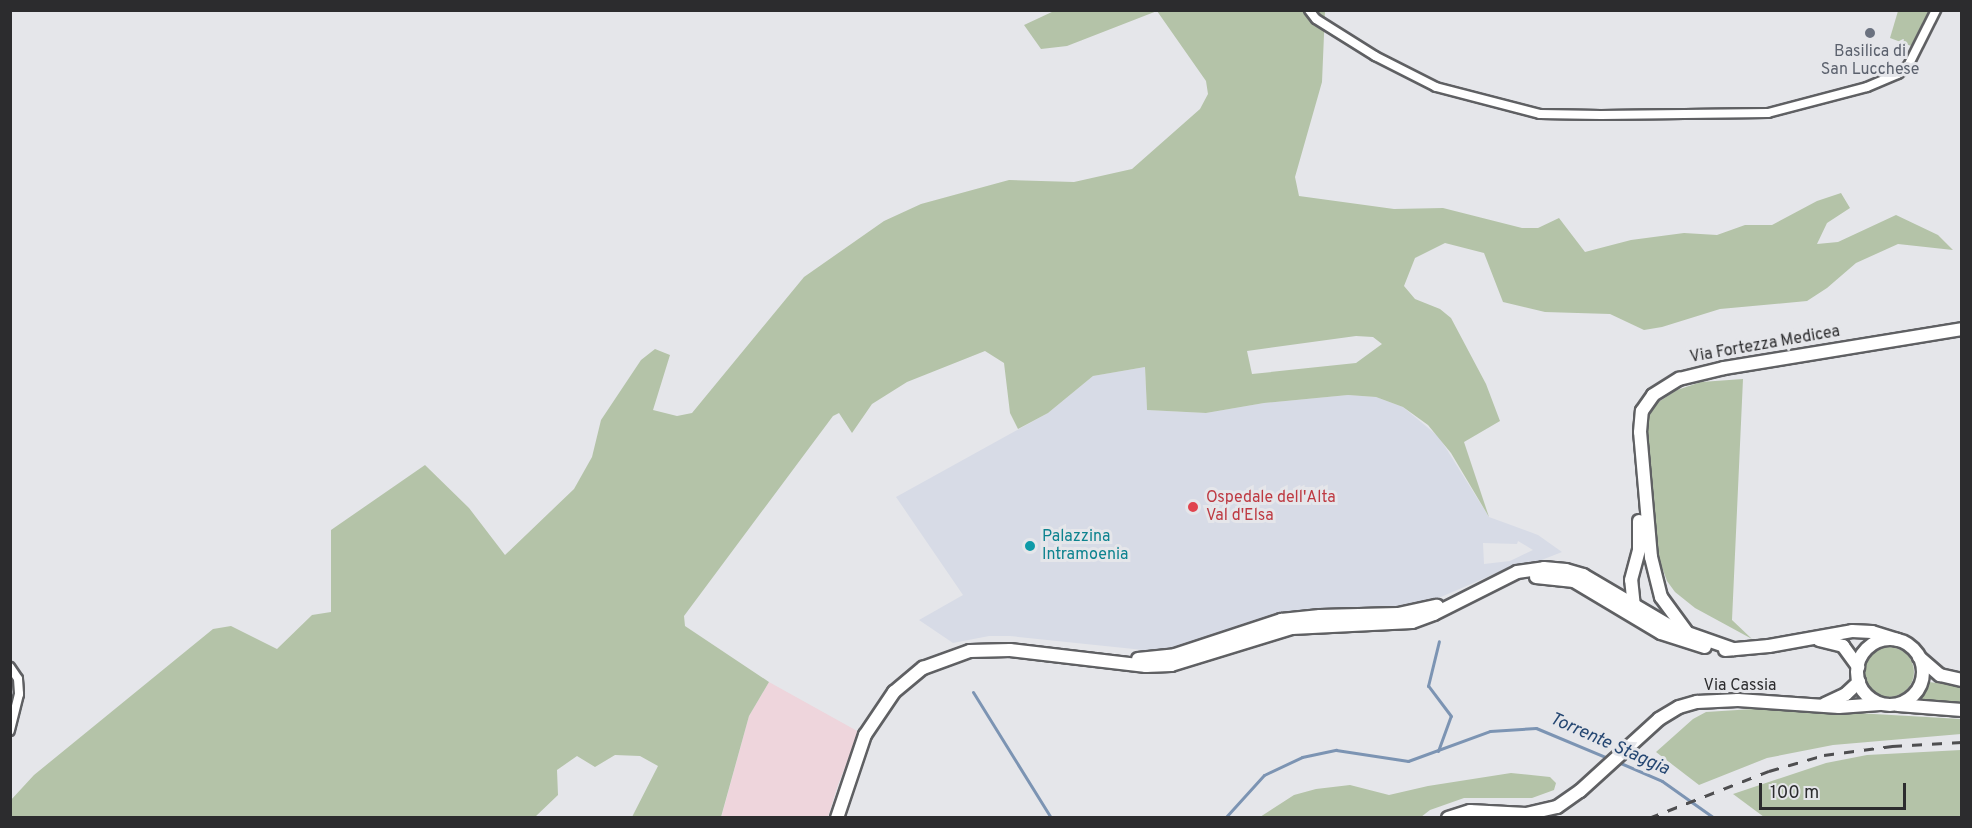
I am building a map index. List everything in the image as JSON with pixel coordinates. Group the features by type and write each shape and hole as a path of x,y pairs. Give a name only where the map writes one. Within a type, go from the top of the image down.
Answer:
{"main road":[{"name":"Via Fortezza Medicea","path":"1642,411 1660,388 1686,376 1962,329"},
{"path":"1642,411 1634,435 1640,544 1631,575 1634,604 1636,612 1674,639"},
{"path":"1642,411 1641,445 1653,571 1665,604 1688,634"},
{"path":"837,818 865,735 894,692 917,672 962,652 983,649 1099,659 1146,666 1171,665 1281,630 1328,625 1407,623 1434,614 1453,602 1523,571 1556,568 1583,575 1661,622 1733,649"},
{"path":"1607,588 1631,575"},
{"path":"1502,580 1530,577 1570,580 1674,639 1701,646 1733,649 1812,639 1852,631 1872,632 1906,644 1940,675 1962,680"},
{"path":"1099,659 1175,655 1276,621 1320,616 1404,613 1453,602"},
{"path":"1812,639 1840,645 1850,653 1858,666 1859,682 1871,699 1880,704"},
{"path":"1858,666 1868,648 1877,642 1898,640"},
{"path":"1896,705 1906,701 1920,686 1923,676 1919,656"},
{"name":"Via Cassia","path":"1820,705 1840,697 1859,682"},
{"name":"Via Cassia","path":"1448,818 1470,811 1526,814 1557,807 1580,791 1642,734 1679,707 1697,702 1738,700 1820,705 1880,704 1962,710"}],"street":[{"path":"1309,10 1316,19 1375,56 1436,87 1540,114 1601,115 1768,113 1868,87 1899,74 1908,66 1936,10"},
{"path":"10,667 18,679 19,694 10,731"}],"shaded area":[{"name":"Ospedale dell'Alta Val d'Elsa","path":"1145,367 1147,410 1206,413 1264,403 1348,395 1376,397 1403,407 1439,437 1489,517 1538,535 1562,552 1534,563 1508,568 1427,603 1409,608 1298,614 1237,627 1176,647 1153,651 1010,636 989,636 953,643 919,620 963,595 896,497 1048,413 1093,376","holes":["1518,541 1533,550 1510,561 1484,564 1483,543 1517,544"]},
{"path":"769,682 859,732 828,817 721,818 749,716"}],"green space":[{"path":"1054,11 1157,11 1067,46 1041,49 1024,25"},
{"path":"1157,11 1325,11 1322,82 1295,177 1299,196 1394,209 1443,208 1522,228 1538,228 1559,218 1585,252 1631,240 1684,233 1717,235 1745,225 1772,225 1817,201 1841,193 1850,208 1827,223 1817,244 1838,242 1896,215 1938,235 1953,250 1898,244 1856,263 1827,288 1807,301 1720,309 1662,327 1644,330 1610,314 1545,312 1503,302 1484,253 1445,243 1415,258 1404,286 1415,299 1440,309 1451,318 1486,384 1500,421 1464,442 1489,517 1451,453 1428,425 1403,407 1376,397 1348,395 1264,403 1206,413 1147,410 1145,367 1093,376 1048,413 1018,429 1010,413 1004,363 985,351 907,382 872,404 852,433 839,413 833,416 684,616 685,626 769,682 749,716 721,817 632,817 658,766 640,756 615,755 595,767 577,756 557,770 558,795 535,817 11,818 10,801 34,775 213,629 231,626 277,649 312,615 331,612 331,530 425,465 469,508 505,555 574,489 592,457 601,420 641,360 655,349 670,355 653,410 677,416 692,413 804,277 884,221 921,204 1009,180 1074,182 1132,169 1200,109 1208,94 1206,81","holes":["1356,336 1373,337 1382,344 1356,363 1252,374 1247,351"]},
{"path":"1898,11 1929,11 1914,47 1890,38"},
{"path":"1743,379 1732,620 1752,639 1695,608 1675,592 1667,581 1656,551 1645,424 1654,405 1677,390 1701,382"},
{"path":"1884,647 1894,647 1907,654 1914,667 1914,677 1907,690 1894,697 1884,697 1875,693 1868,686 1864,677 1864,667 1868,658 1875,651"},
{"path":"1929,682 1961,686 1961,704 1919,701"},
{"path":"1769,708 1961,719 1961,734 1833,745 1767,758 1699,785 1656,752 1693,719 1706,712"},
{"path":"1961,750 1961,817 1764,817 1733,794 1826,763 1867,755"},
{"path":"1511,773 1550,777 1556,783 1554,790 1532,798 1464,798 1430,810 1421,817 1260,817 1294,795 1316,789 1350,785 1389,795 1428,786"}],"waterway":[{"path":"1438,751 1451,716 1428,686 1439,641"},
{"path":"973,692 1051,818"},
{"name":"Torrente Staggia","path":"1225,818 1264,775 1302,757 1336,750 1408,761 1490,731 1536,728 1610,759"},
{"name":"Torrente Staggia","path":"1616,761 1662,781 1714,818"}],"railway":[{"path":"1649,818 1769,771 1824,755 1892,746 1962,742"}],"place":[{"name":"Basilica di San Lucchese","path":"1870,33"},
{"name":"Ospedale dell'Alta Val d'Elsa","path":"1193,507"},
{"name":"Palazzina Intramoenia","path":"1030,546"}]}
